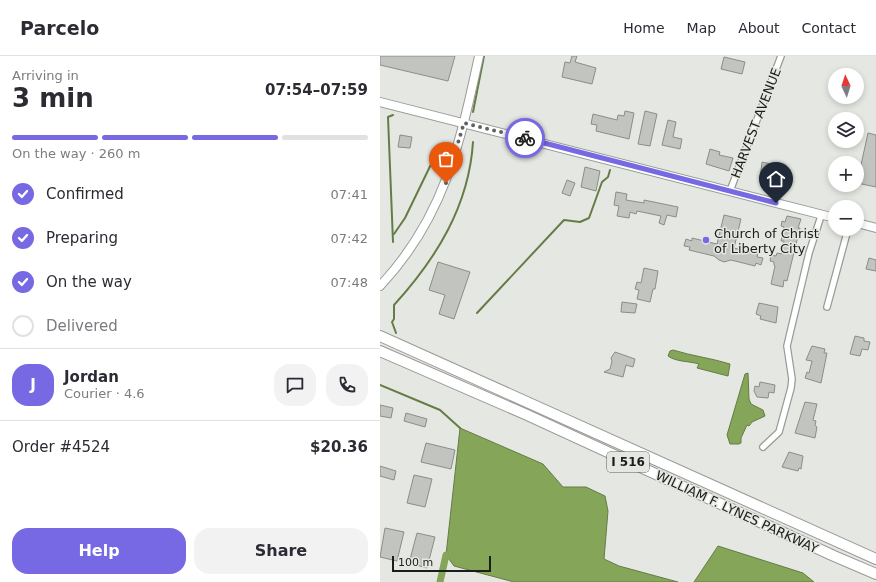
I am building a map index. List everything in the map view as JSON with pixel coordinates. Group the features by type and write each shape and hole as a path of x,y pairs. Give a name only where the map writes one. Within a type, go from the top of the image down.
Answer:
{"highway":[{"name":"WILLIAM F. LYNES PARKWAY","path":"380,336 876,559"},
{"name":"WILLIAM F. LYNES PARKWAY","path":"380,351 525,414 876,574"}],"street":[{"path":"380,286 409,251 432,213 446,183 464,123 479,56"},
{"name":"HARVEST AVENUE","path":"730,190 781,56"},
{"path":"380,102 730,190 828,217"},
{"path":"763,447 779,432 791,388 792,379 787,346 809,253 821,216"},
{"path":"864,225 876,228"},
{"path":"827,307 846,236"}],"shaded area":[{"path":"673,350 730,364 728,376 697,368 699,364 671,358 668,356 670,351"},
{"path":"748,373 749,399 751,404 763,410 765,416 752,422 749,426 747,425 741,438 741,443 730,444 727,435 745,374"},
{"path":"460,428 543,464 563,487 586,487 605,496 608,511 604,559 619,566 678,582 514,582 454,566 446,555"},
{"path":"718,546 803,573 814,582 694,582"}],"building":[{"path":"380,56 455,56 448,81 380,65"},
{"path":"572,56 577,56 575,62 596,68 592,84 562,77 565,62 570,63"},
{"path":"724,57 745,62 742,74 721,69"},
{"path":"625,111 634,113 629,139 596,131 597,125 591,124 593,114 617,120 618,115 624,116"},
{"path":"645,111 657,114 650,146 638,144"},
{"path":"668,120 676,122 673,137 682,139 680,149 662,145"},
{"path":"868,133 876,135 876,187 864,184 863,156"},
{"path":"400,135 412,137 410,148 398,147"},
{"path":"710,149 720,152 719,155 733,158 729,171 706,164"},
{"path":"762,162 771,164 769,180 760,179"},
{"path":"585,167 600,171 596,191 581,187"},
{"path":"567,180 575,183 570,196 562,193"},
{"path":"616,192 627,194 626,200 644,203 644,200 678,207 676,217 667,215 664,225 659,223 661,216 637,211 636,214 630,212 629,218 617,216 619,206 614,205"},
{"path":"724,215 741,219 734,248 758,254 757,257 763,258 761,265 756,263 755,266 731,260 724,262 714,256 689,250 690,247 684,246 686,239 692,241 692,238 717,244"},
{"path":"787,216 801,219 787,281 784,280 783,287 771,284 775,266 774,262 770,261 771,255 776,256 777,253 782,254 784,241 781,241 784,227 781,226 782,221 785,222"},
{"path":"869,258 876,260 876,271 866,269"},
{"path":"438,262 470,272 454,319 439,314 445,295 429,290"},
{"path":"644,268 658,271 655,289 653,289 650,302 637,299 639,290 635,289 637,282 641,283"},
{"path":"622,302 637,304 635,313 621,312"},
{"path":"759,303 778,307 776,323 760,319 761,316 756,314"},
{"path":"855,336 864,338 864,341 870,342 868,350 862,349 860,356 850,354"},
{"path":"812,346 825,349 824,353 827,353 821,383 805,378 807,372 809,373 812,361 806,360"},
{"path":"615,352 635,359 633,367 626,365 623,377 604,372 610,369 612,361 611,358"},
{"path":"760,382 775,385 774,393 769,392 768,398 757,397 754,391 755,386 759,387"},
{"path":"805,402 817,404 813,420 816,421 815,425 817,427 815,438 795,433"},
{"path":"380,405 393,408 391,418 380,416"},
{"path":"406,413 427,419 425,427 404,421"},
{"path":"426,443 455,450 451,469 421,462"},
{"path":"789,452 803,456 801,469 799,468 798,471 782,467"},
{"path":"380,466 396,471 394,480 380,476"},
{"path":"414,475 432,479 425,507 407,503"},
{"path":"385,528 404,532 397,561 380,557"},
{"path":"417,533 435,537 427,568 409,563"}],"waterway":[{"path":"473,112 484,56"},
{"path":"393,115 388,117 393,242"},
{"path":"396,333 392,322 394,319 394,305 424,269 448,230 465,188 473,142"},
{"path":"394,234 405,218 436,154"},
{"path":"477,313 564,220 580,222 589,218 602,182 608,177 610,170"},
{"path":"380,385 440,410 460,428"},
{"path":"440,582 446,555"}],"way so far":[{"path":"446,183 464,123 525,138"}],"place":[{"name":"Church of Christ of Liberty City","path":"706,240"}],"route":[{"path":"525,138 776,203"}]}
